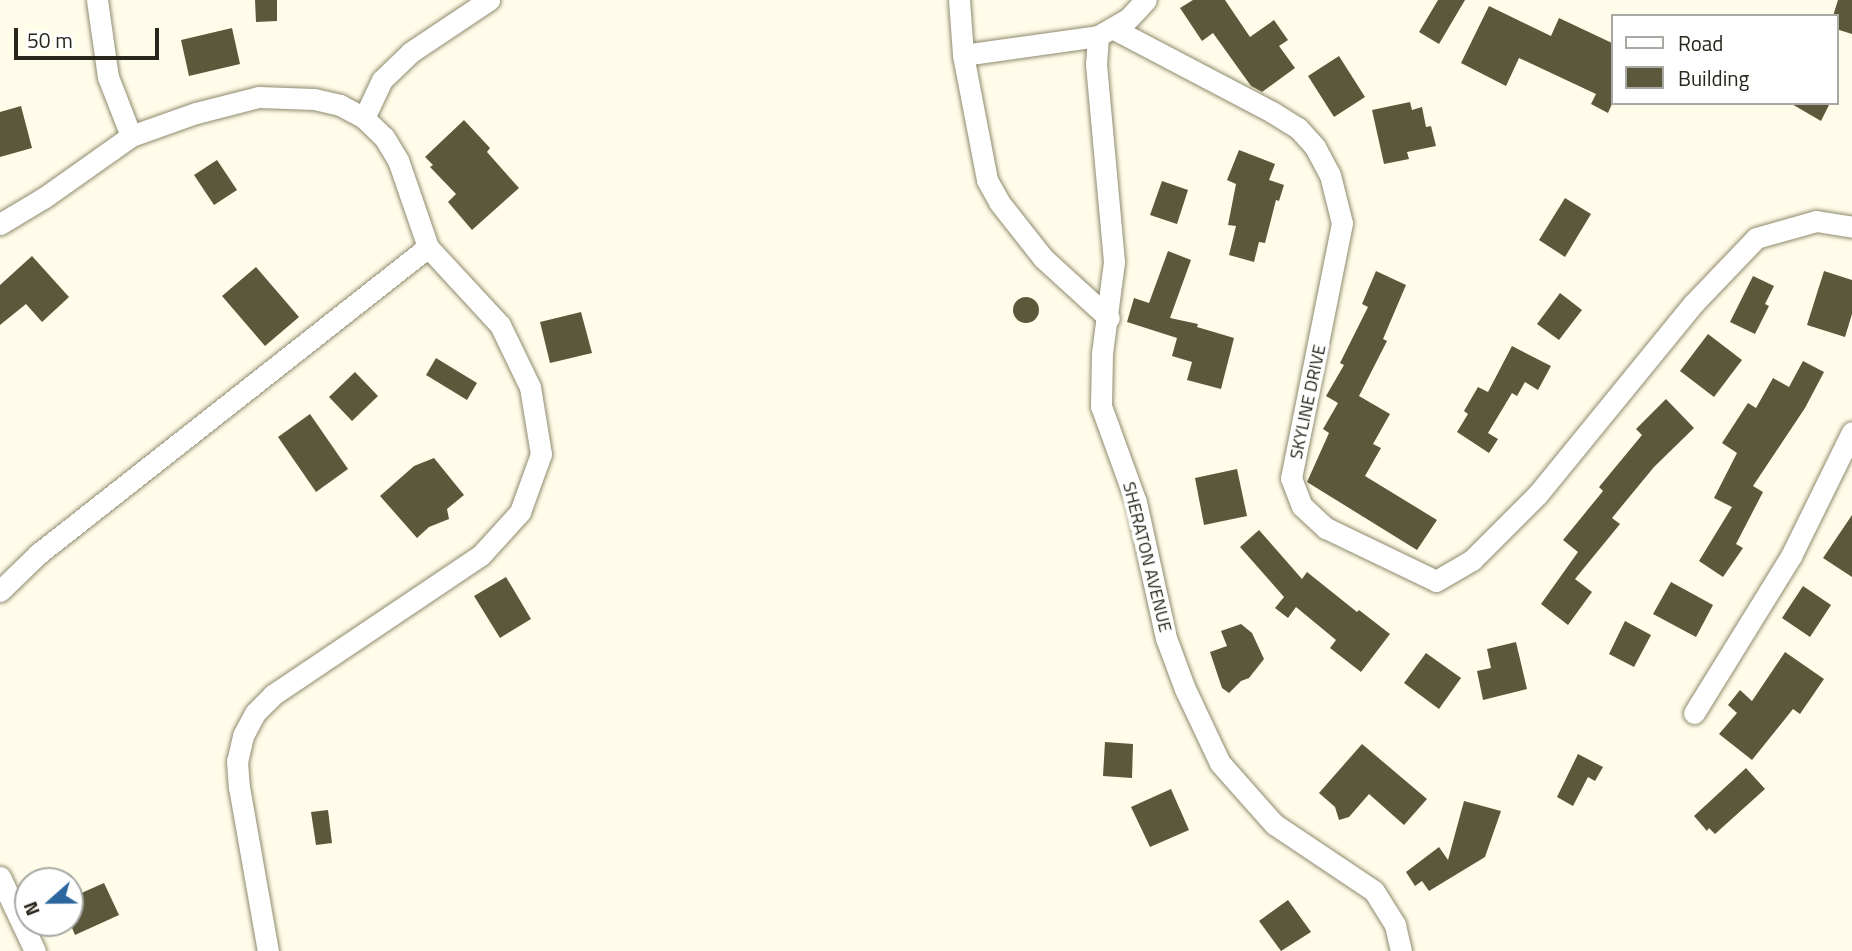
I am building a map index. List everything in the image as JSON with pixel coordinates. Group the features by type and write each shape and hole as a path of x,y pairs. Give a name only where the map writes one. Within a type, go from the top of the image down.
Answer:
{"street":[{"path":"97,0 108,77 131,136"},
{"path":"364,118 382,80 411,52 489,0"},
{"path":"959,0 963,55 987,180 999,202 1044,258 1109,318"},
{"path":"963,55 1106,33 1146,0"},
{"name":"SKYLINE DRIVE","path":"1106,33 1280,118 1298,128 1315,147 1330,176 1342,223 1291,478 1302,506 1326,528 1436,581 1472,560 1538,494 1693,304 1756,238 1816,221 1852,227"},
{"name":"SHERATON AVENUE","path":"1106,33 1096,64 1115,262 1102,353 1101,406 1136,502 1166,638 1185,689 1220,763 1274,824 1374,891 1395,925 1401,951"},
{"path":"0,224 45,197 131,136 196,113 260,97 314,99 340,106 364,118 384,137 398,160 428,247 500,325 530,387 541,454 520,512 481,555 273,695 255,713 243,736 238,774 268,951"},
{"path":"0,591 38,554 428,247"},
{"path":"1694,713 1791,556 1852,432"},
{"path":"0,877 35,951"}],"building":[{"path":"255,0 277,0 277,21 256,22"},
{"path":"1193,0 1225,0 1250,37 1274,20 1288,40 1279,46 1295,68 1262,92 1251,86 1213,33 1202,41 1180,8"},
{"path":"1438,0 1465,0 1439,44 1419,32"},
{"path":"1838,0 1852,0 1852,34 1838,30 1838,14 1834,14"},
{"path":"1489,6 1551,36 1559,18 1610,42 1612,105 1608,113 1591,104 1596,94 1519,58 1506,86 1461,63"},
{"path":"232,28 240,64 189,76 181,40"},
{"path":"1339,56 1365,97 1334,117 1308,76"},
{"path":"1410,102 1412,110 1422,107 1426,127 1431,126 1436,146 1407,152 1409,159 1384,164 1372,110"},
{"path":"1793,105 1829,105 1821,121"},
{"path":"21,106 32,148 0,157 0,112"},
{"path":"464,120 490,148 487,152 519,188 472,230 448,202 456,194 430,167 433,165 425,157"},
{"path":"1239,150 1275,164 1269,180 1284,185 1279,201 1276,200 1265,243 1259,242 1254,262 1229,255 1236,226 1228,225 1236,184 1227,180"},
{"path":"217,160 237,190 214,205 194,175"},
{"path":"1162,181 1188,190 1177,224 1150,215"},
{"path":"1565,198 1591,214 1565,257 1539,240"},
{"path":"1168,251 1191,260 1170,318 1198,324 1197,327 1234,338 1221,389 1187,380 1192,362 1172,356 1177,338 1127,322 1134,298 1149,303"},
{"path":"32,256 69,297 42,322 26,304 0,325 0,285"},
{"path":"256,267 299,317 265,346 222,296"},
{"path":"1376,271 1406,285 1383,339 1387,341 1359,396 1390,414 1373,444 1381,448 1365,476 1437,520 1417,550 1307,482 1329,433 1323,429 1338,403 1326,396 1344,365 1340,363 1368,307 1362,304"},
{"path":"1824,271 1852,280 1852,314 1845,337 1807,325"},
{"path":"1753,276 1774,286 1765,304 1769,306 1755,334 1730,322"},
{"path":"1560,293 1582,310 1559,340 1537,324"},
{"path":"1026,297 1035,301 1039,310 1035,319 1026,323 1017,319 1013,310 1017,301"},
{"path":"581,312 592,353 550,363 540,322"},
{"path":"1708,334 1742,360 1714,397 1680,371"},
{"path":"1512,346 1551,366 1538,390 1525,382 1517,396 1512,393 1488,433 1498,439 1489,453 1457,432 1468,414 1464,411 1478,387 1488,392"},
{"path":"436,358 477,383 467,400 426,375"},
{"path":"1803,361 1824,372 1805,408 1753,486 1763,492 1736,544 1743,548 1723,577 1699,561 1732,507 1714,498 1737,453 1722,443 1748,403 1756,408 1773,378 1789,387"},
{"path":"355,372 378,396 352,421 329,397"},
{"path":"1666,399 1694,428 1654,467 1612,518 1620,524 1575,579 1592,592 1568,625 1541,604 1578,552 1563,540 1603,491 1599,487 1642,435 1636,429"},
{"path":"310,414 348,469 316,492 278,437"},
{"path":"434,458 464,495 447,509 449,519 429,527 417,538 380,496 414,466"},
{"path":"1237,469 1247,516 1204,525 1195,478"},
{"path":"1852,515 1852,577 1823,558"},
{"path":"1259,530 1302,579 1307,572 1357,612 1359,610 1390,634 1361,672 1330,648 1336,640 1296,607 1288,618 1275,608 1284,597 1240,547"},
{"path":"506,577 531,619 500,638 474,596"},
{"path":"1671,582 1713,605 1696,637 1653,614"},
{"path":"1803,586 1831,605 1810,637 1782,618"},
{"path":"1625,621 1651,635 1634,667 1609,654"},
{"path":"1241,624 1252,633 1264,659 1249,678 1241,681 1229,693 1222,688 1210,652 1227,646 1221,631"},
{"path":"1516,642 1527,689 1483,700 1477,671 1491,668 1487,649"},
{"path":"1785,652 1824,679 1800,714 1793,709 1752,760 1719,734 1737,713 1728,705 1740,690 1752,701"},
{"path":"1426,653 1461,678 1439,709 1404,683"},
{"path":"1105,742 1133,744 1132,778 1103,776"},
{"path":"1362,744 1427,799 1404,825 1369,794 1349,817 1339,820 1335,807 1319,793"},
{"path":"1578,754 1603,767 1595,781 1588,777 1573,806 1557,797"},
{"path":"1746,768 1765,789 1715,834 1709,828 1707,831 1694,816"},
{"path":"1171,789 1189,830 1150,847 1131,807"},
{"path":"1464,801 1501,811 1485,857 1429,891 1422,881 1415,886 1406,872 1439,847 1448,860"},
{"path":"328,810 332,843 316,845 311,812"},
{"path":"104,883 119,915 84,931 84,892"},
{"path":"1288,900 1311,932 1281,951 1259,921"}]}
